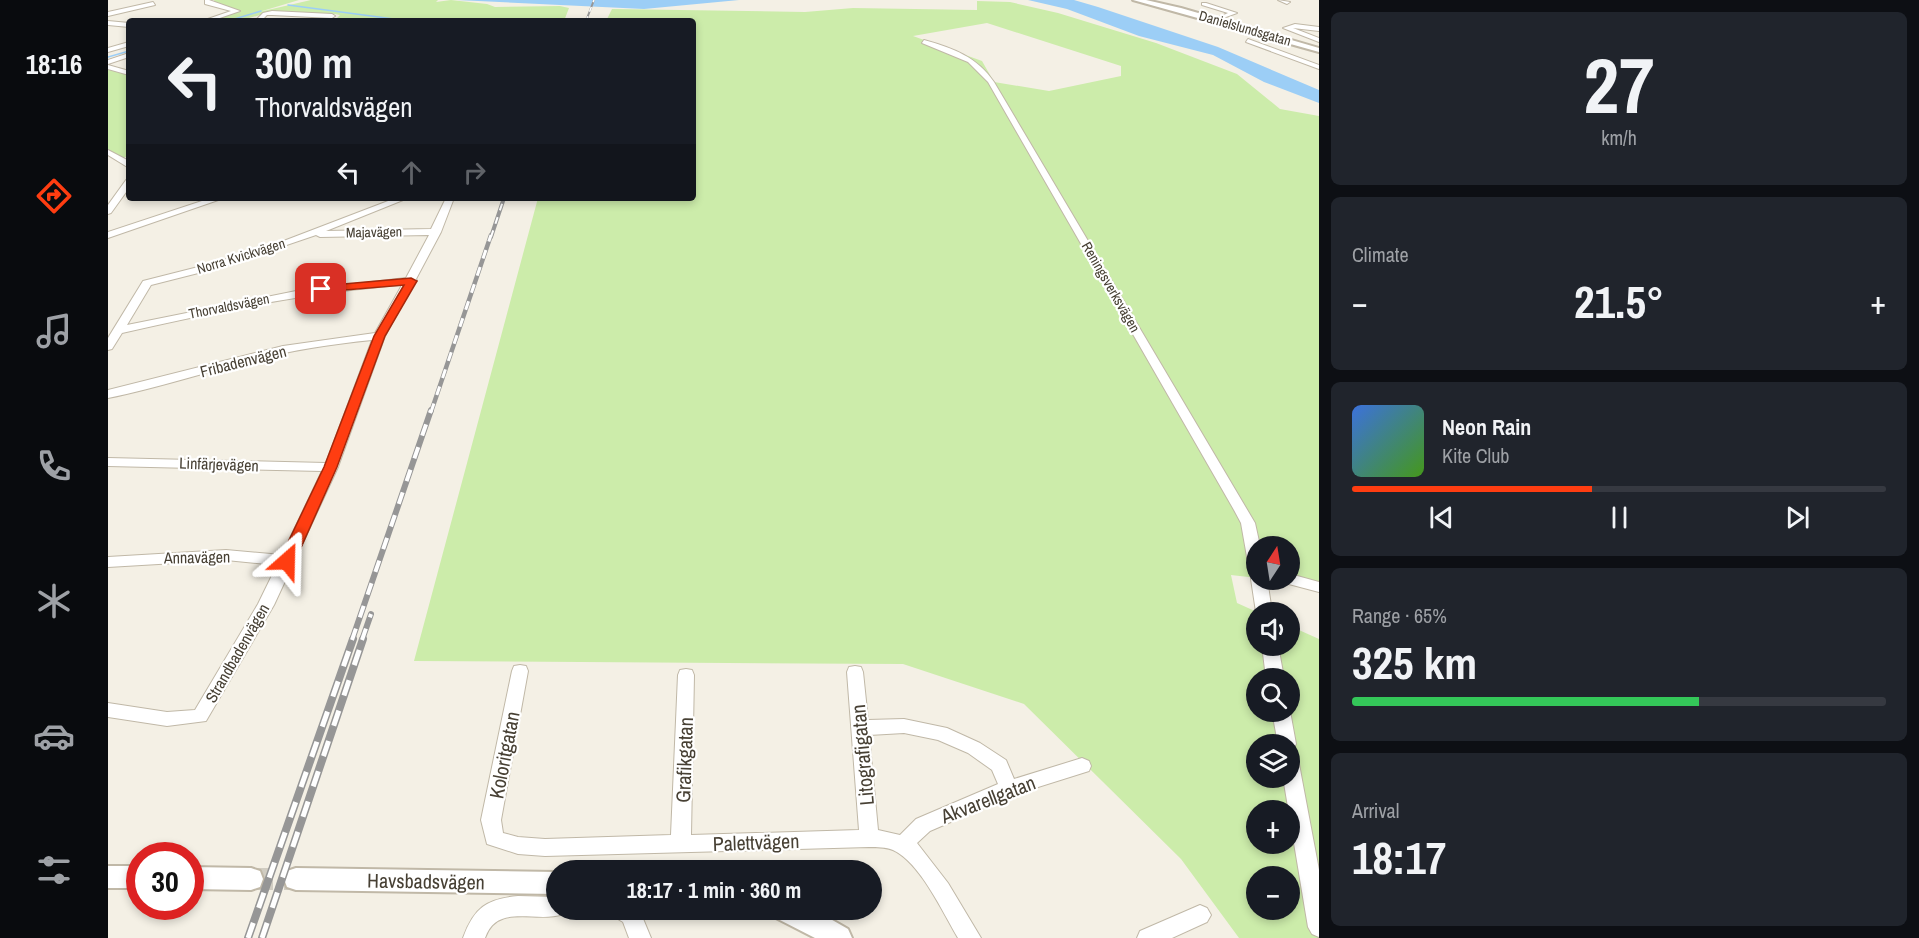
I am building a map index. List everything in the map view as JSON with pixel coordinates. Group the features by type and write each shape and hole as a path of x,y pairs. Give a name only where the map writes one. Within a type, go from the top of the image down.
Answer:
{"street":[{"name":"Danielslundsgatan","path":"1136,0 1217,20 1319,50"},
{"path":"207,1 207,3 237,11 215,18"},
{"path":"108,14 153,4"},
{"path":"1204,4 1234,13 1217,20"},
{"path":"261,18 265,14 272,13 332,16"},
{"path":"108,23 126,25"},
{"path":"1319,29 1295,26 1286,28 1319,40"},
{"name":"Reningsverksvägen","path":"924,42 972,60 980,65 988,76 1241,510 1248,523 1251,536"},
{"path":"1248,42 1277,50 1319,67"},
{"path":"108,50 126,45"},
{"path":"108,62 126,56"},
{"path":"108,67 126,72"},
{"path":"108,152 126,163"},
{"path":"119,157 126,155"},
{"path":"108,211 119,196"},
{"path":"108,235 211,201"},
{"name":"Norra Kvickvägen","path":"108,347 147,283 218,265 312,234 396,201"},
{"name":"Strandbadenvägen","path":"108,710 168,719 200,716 266,605 331,467 380,336 436,232 449,201"},
{"name":"Majavägen","path":"312,234 436,232"},
{"name":"Thorvaldsvägen","path":"118,330 232,304 310,291 411,281"},
{"name":"Fribadenvägen","path":"108,394 133,390 252,356 323,342 380,336"},
{"name":"Linfärjevägen","path":"108,462 331,467"},
{"name":"Annavägen","path":"108,562 175,556 226,555 287,561"},
{"path":"1300,582 1319,587"},
{"name":"Koloritgatan","path":"494,838 491,820 520,672"},
{"name":"Litografigatan","path":"855,672 869,838"},
{"name":"Grafikgatan","path":"681,844 686,675"},
{"path":"859,728 904,726 941,733 974,748 999,765 1010,788"},
{"name":"Akvarellgatan","path":"904,847 910,837 923,825 1010,788 1082,766"},
{"path":"1294,788 1319,927"},
{"name":"Palettvägen","path":"494,838 503,843 528,846 869,838 889,840 904,847"},
{"path":"904,847 927,872 970,938"},
{"path":"108,878 126,878"},
{"path":"204,878 251,879"},
{"name":"Havsbadsvägen","path":"296,879 546,883"},
{"path":"477,928 489,912 503,907 546,907"},
{"path":"1148,938 1200,915"},
{"path":"633,920 640,938"},
{"path":"808,920 839,938"}],"green space":[{"path":"214,0 299,0 259,12 311,0 438,0 436,2 451,0 495,7 560,6 569,8 565,18 337,18 340,15 271,12 249,18 218,18 240,11 215,3"},
{"path":"977,1 1010,2 1058,13 1156,43 1237,74 1280,109 1319,116 1319,586 1300,584 1300,536 1246,536 1246,577 1231,575 1237,603 1246,607 1246,656 1300,656 1300,630 1319,639 1319,938 1239,938 1181,859 1024,704 903,664 414,661 537,201 696,201 696,18 608,18 612,9 805,12 853,8 977,10","holes":["987,23 1121,66 1121,76 1049,91 994,82 982,61 913,36"]},
{"path":"108,65 126,69 126,157 118,159 108,155"}],"water":[{"path":"457,0 739,0 644,9"},
{"path":"1028,0 1074,0 1218,47 1319,90 1319,103 1264,82 1213,55 1139,36 1067,9"}],"waterway":[{"path":"288,5 386,18"},
{"path":"238,18 261,11"},
{"path":"108,57 126,52"}],"tunnel":[{"path":"251,879 296,879"}],"railway":[{"path":"587,18 594,0"},
{"path":"491,237 503,201"},
{"path":"431,412 491,235"},
{"path":"352,640 431,410"},
{"path":"362,640 371,614"},
{"path":"248,938 353,639"},
{"path":"262,938 363,639"}],"route":[{"path":"287,561 331,467 380,336 411,281 321,289"}]}
